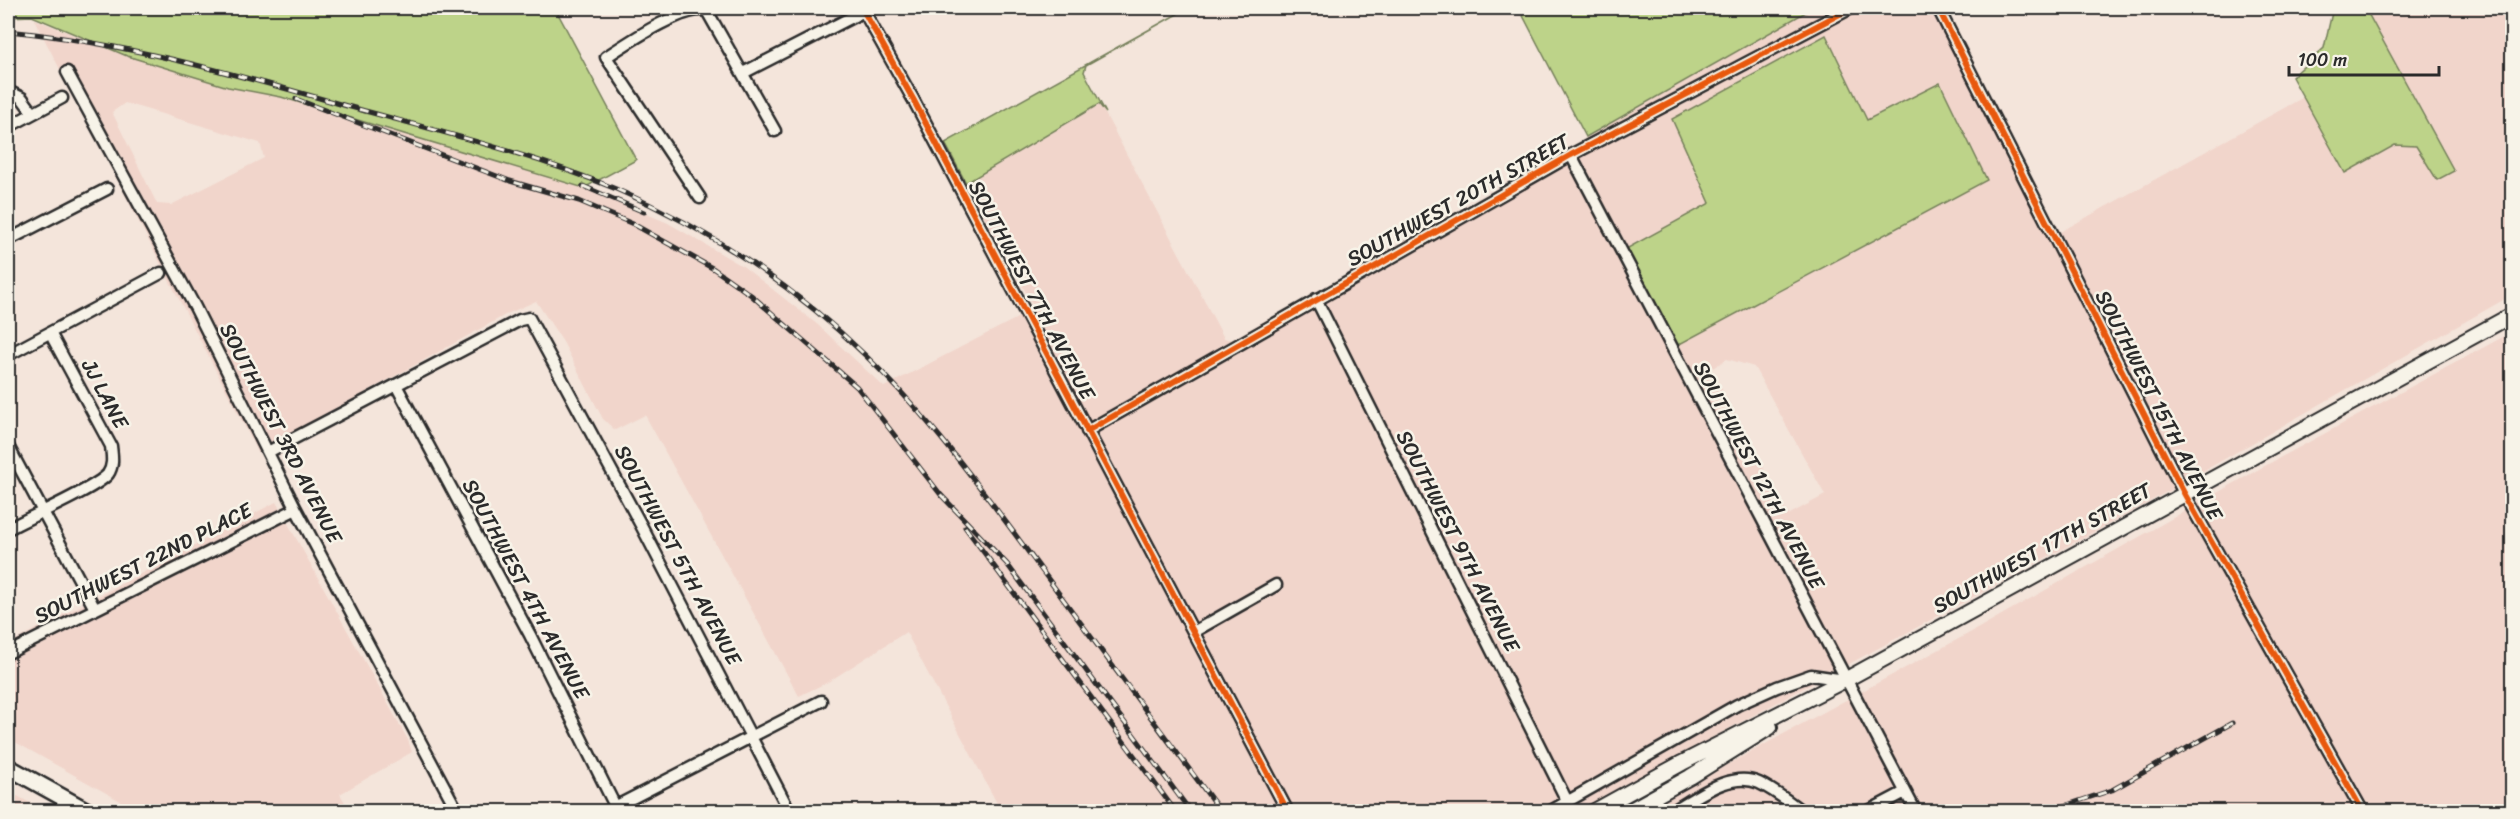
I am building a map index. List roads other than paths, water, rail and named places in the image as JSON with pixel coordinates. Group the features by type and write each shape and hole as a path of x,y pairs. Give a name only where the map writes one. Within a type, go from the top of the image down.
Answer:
{"highway":[{"path":"8,767 89,812"}],"main road":[{"name":"SOUTHWEST 17TH STREET","path":"1593,812 1682,763 1845,680 2512,315"},
{"name":"SOUTHWEST 17TH STREET","path":"1628,812 1690,777 1845,680"}],"street":[{"name":"SOUTHWEST 20TH STREET","path":"1087,431 1571,155 1851,8"},
{"name":"SOUTHWEST 15TH AVENUE","path":"1938,8 2184,494 2363,812"},
{"path":"700,198 606,57 638,36 680,16 700,9 707,11 775,131"},
{"path":"743,73 863,9"},
{"name":"SOUTHWEST 7TH AVENUE","path":"863,9 1195,631 1288,812"},
{"name":"SOUTHWEST 3RD AVENUE","path":"67,72 195,307 296,509 458,812"},
{"path":"8,91 22,98 33,113"},
{"path":"8,127 62,98"},
{"name":"SOUTHWEST 12TH AVENUE","path":"1571,155 1916,812"},
{"path":"8,240 107,189"},
{"path":"8,355 161,273"},
{"name":"SOUTHWEST 9TH AVENUE","path":"1317,299 1566,799"},
{"name":"SOUTHWEST 5TH AVENUE","path":"396,385 520,320 529,318 790,812"},
{"name":"JJ LANE","path":"8,528 90,486 108,474 113,462 111,446 51,333"},
{"path":"268,452 396,385"},
{"name":"SOUTHWEST 4TH AVENUE","path":"396,385 530,635 613,810"},
{"path":"8,446 95,609"},
{"name":"SOUTHWEST 22ND PLACE","path":"8,653 296,509"},
{"path":"1195,631 1276,585"},
{"path":"1549,812 1566,799 1737,705 1777,687 1811,675 1845,680"},
{"path":"613,810 821,701"},
{"path":"1671,812 1716,787 1737,780 1758,782 1803,812"},
{"path":"1867,812 1905,792"}],"railway":[{"path":"8,31 92,43 176,60 514,153 616,189 684,222 749,261 840,331 914,406 979,486 1221,812"},
{"path":"296,99 510,181 579,201 633,224 714,269 751,295 857,387 941,495 1007,564 1191,812"},
{"path":"583,186 644,212"},
{"path":"965,527 1176,812"},
{"path":"2046,812 2112,790 2232,723"}]}
